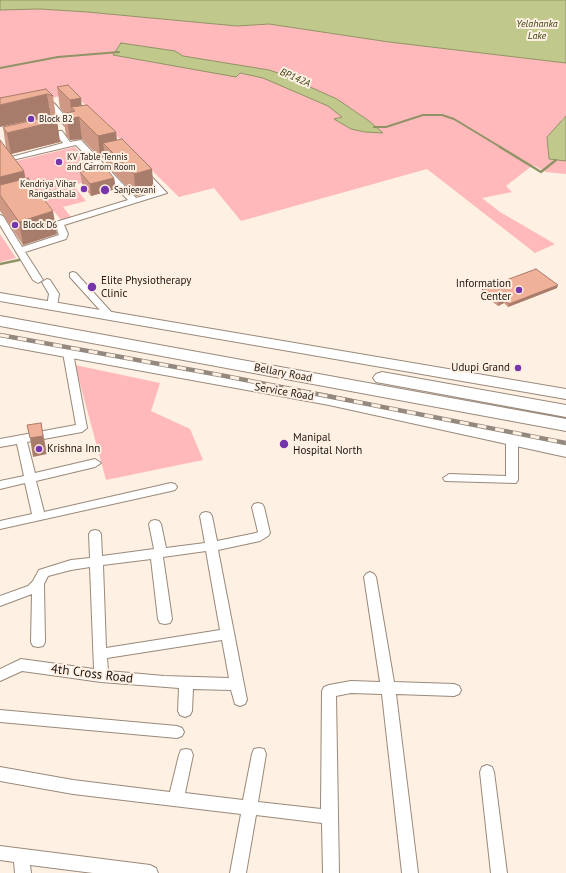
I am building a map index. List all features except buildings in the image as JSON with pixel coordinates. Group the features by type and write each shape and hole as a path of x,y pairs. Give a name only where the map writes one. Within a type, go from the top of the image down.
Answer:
{"highway":[{"name":"Bellary Road","path":"0,311 566,411"},
{"name":"Bellary Road","path":"0,321 566,425"}],"main road":[{"path":"0,297 45,290 110,316 410,366 566,394"},
{"name":"Service Road","path":"0,341 329,400 566,451"}],"street":[{"path":"42,107 55,104 61,116 70,126 85,123"},
{"path":"51,119 61,116"},
{"path":"79,131 72,133 78,142 104,164 134,201"},
{"path":"36,138 58,133 69,145"},
{"path":"0,165 9,161 78,142"},
{"path":"22,250 63,237 64,234 56,221 163,193 136,166"},
{"path":"0,218 22,250 45,290"},
{"path":"72,275 110,316"},
{"path":"0,443 82,428 68,353"},
{"path":"21,439 38,517"},
{"path":"449,478 512,480 512,439"},
{"path":"0,485 95,463"},
{"path":"0,525 171,487"},
{"path":"38,642 38,584 42,574 71,565 213,546 260,537 264,533 258,507"},
{"path":"206,516 213,546 240,700"},
{"path":"155,524 165,619"},
{"path":"95,534 101,676"},
{"path":"370,576 388,688 410,873"},
{"path":"0,601 32,589 38,584"},
{"path":"100,654 228,634"},
{"name":"4th Cross Road","path":"0,675 21,665 101,676 237,684"},
{"path":"185,710 186,682"},
{"path":"331,873 329,817 329,691 351,687 454,690"},
{"path":"0,716 177,732"},
{"path":"238,873 259,754"},
{"path":"176,799 186,755"},
{"path":"487,772 499,873"},
{"path":"0,774 73,787 329,817"},
{"path":"0,853 90,869 150,873"},
{"path":"22,856 23,873"}],"shaded area":[{"path":"40,9 237,26 269,24 389,42 566,63 566,116 562,119 549,159 566,161 566,174 546,172 533,165 506,186 512,192 482,198 500,212 555,244 535,253 427,169 241,221 214,188 179,197 73,93 0,110 0,10"},
{"path":"75,147 102,177 73,185 86,201 63,207 71,217 61,220 40,194 37,194 12,162"},
{"path":"0,234 16,258 0,262"},
{"path":"75,365 160,383 151,411 190,429 203,460 106,480"}],"water":[{"name":"Yelahanka Lake","path":"0,0 566,0 566,63 389,42 269,24 237,26 87,12 40,9 0,10"},
{"path":"121,43 175,51 183,56 269,70 281,74 337,99 369,121 383,133 365,132 351,129 334,119 342,117 328,106 263,78 240,73 236,77 113,55"},
{"path":"566,116 566,161 549,159 547,137"}],"waterway":[{"name":"BP142A","path":"0,68 58,57 119,52"},
{"name":"BP142A","path":"374,127 386,127 423,115 442,115 454,119 502,148"},
{"name":"BP142A","path":"500,147 541,172 556,160"},
{"path":"0,264 19,260"}],"railway":[{"path":"0,335 225,376 566,443"}],"place":[{"name":"Block B2","path":"31,119"},
{"name":"KV Table Tennis and Carrom Room","path":"59,162"},
{"name":"Kendriya Vihar Rangasthala","path":"84,189"},
{"name":"Sanjeevani","path":"105,190"},
{"name":"Block D6","path":"15,225"},
{"name":"Elite Physiotherapy Clinic","path":"92,287"},
{"name":"Information Center","path":"519,290"},
{"name":"Udupi Grand","path":"518,368"},
{"name":"Manipal Hospital North","path":"284,444"},
{"name":"Krishna Inn","path":"39,449"}]}
